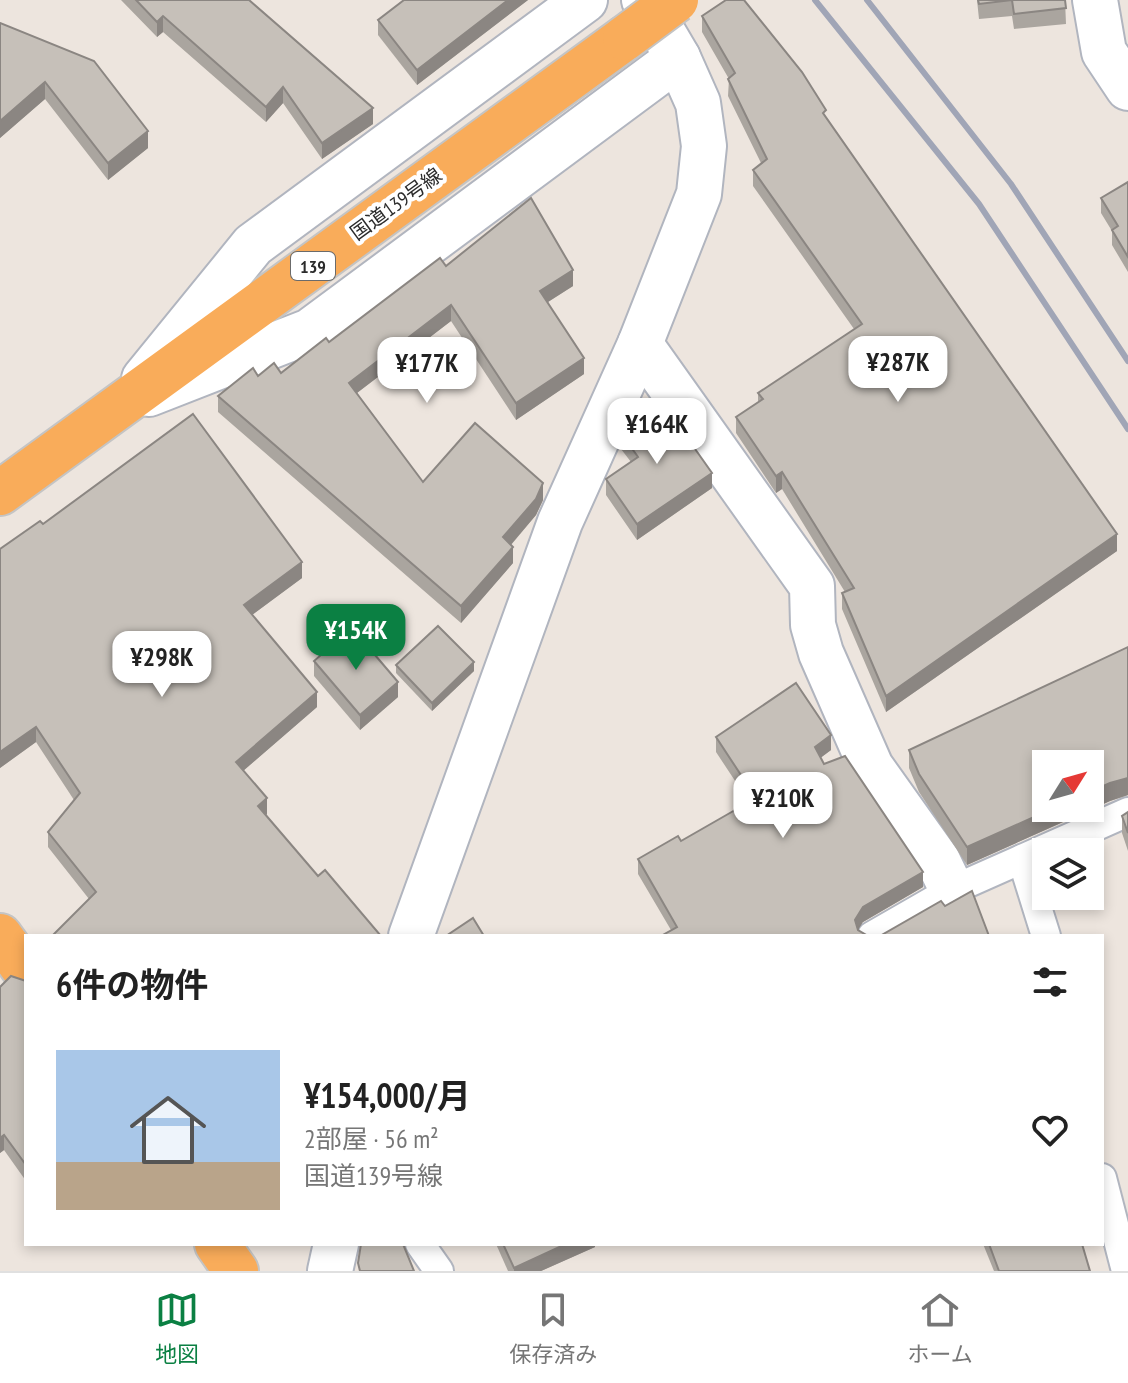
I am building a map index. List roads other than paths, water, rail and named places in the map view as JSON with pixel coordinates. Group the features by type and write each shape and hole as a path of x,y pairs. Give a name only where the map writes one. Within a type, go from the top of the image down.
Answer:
{"highway":[{"name":"国道139号線","path":"0,493 634,19 676,0"},
{"path":"0,936 24,969"},
{"path":"218,1246 236,1271"}],"street":[{"path":"124,403 253,245 585,0"},
{"path":"1095,0 1104,52 1128,88"},
{"path":"412,934 560,522 640,344 699,194 704,146 698,103 678,58 634,19"},
{"path":"124,403 310,331 678,58"},
{"path":"640,344 812,586 813,625 821,653 859,740 885,790 938,861 952,890"},
{"path":"330,1271 336,1246"}],"lane":[{"path":"875,934 952,890 1128,812"},
{"path":"1022,859 1045,934"},
{"path":"1104,1186 1126,1271"},
{"path":"421,1246 439,1271"}],"railway":[{"path":"815,0 979,204 1128,429"},
{"path":"867,0 1011,184 1128,361"}]}
